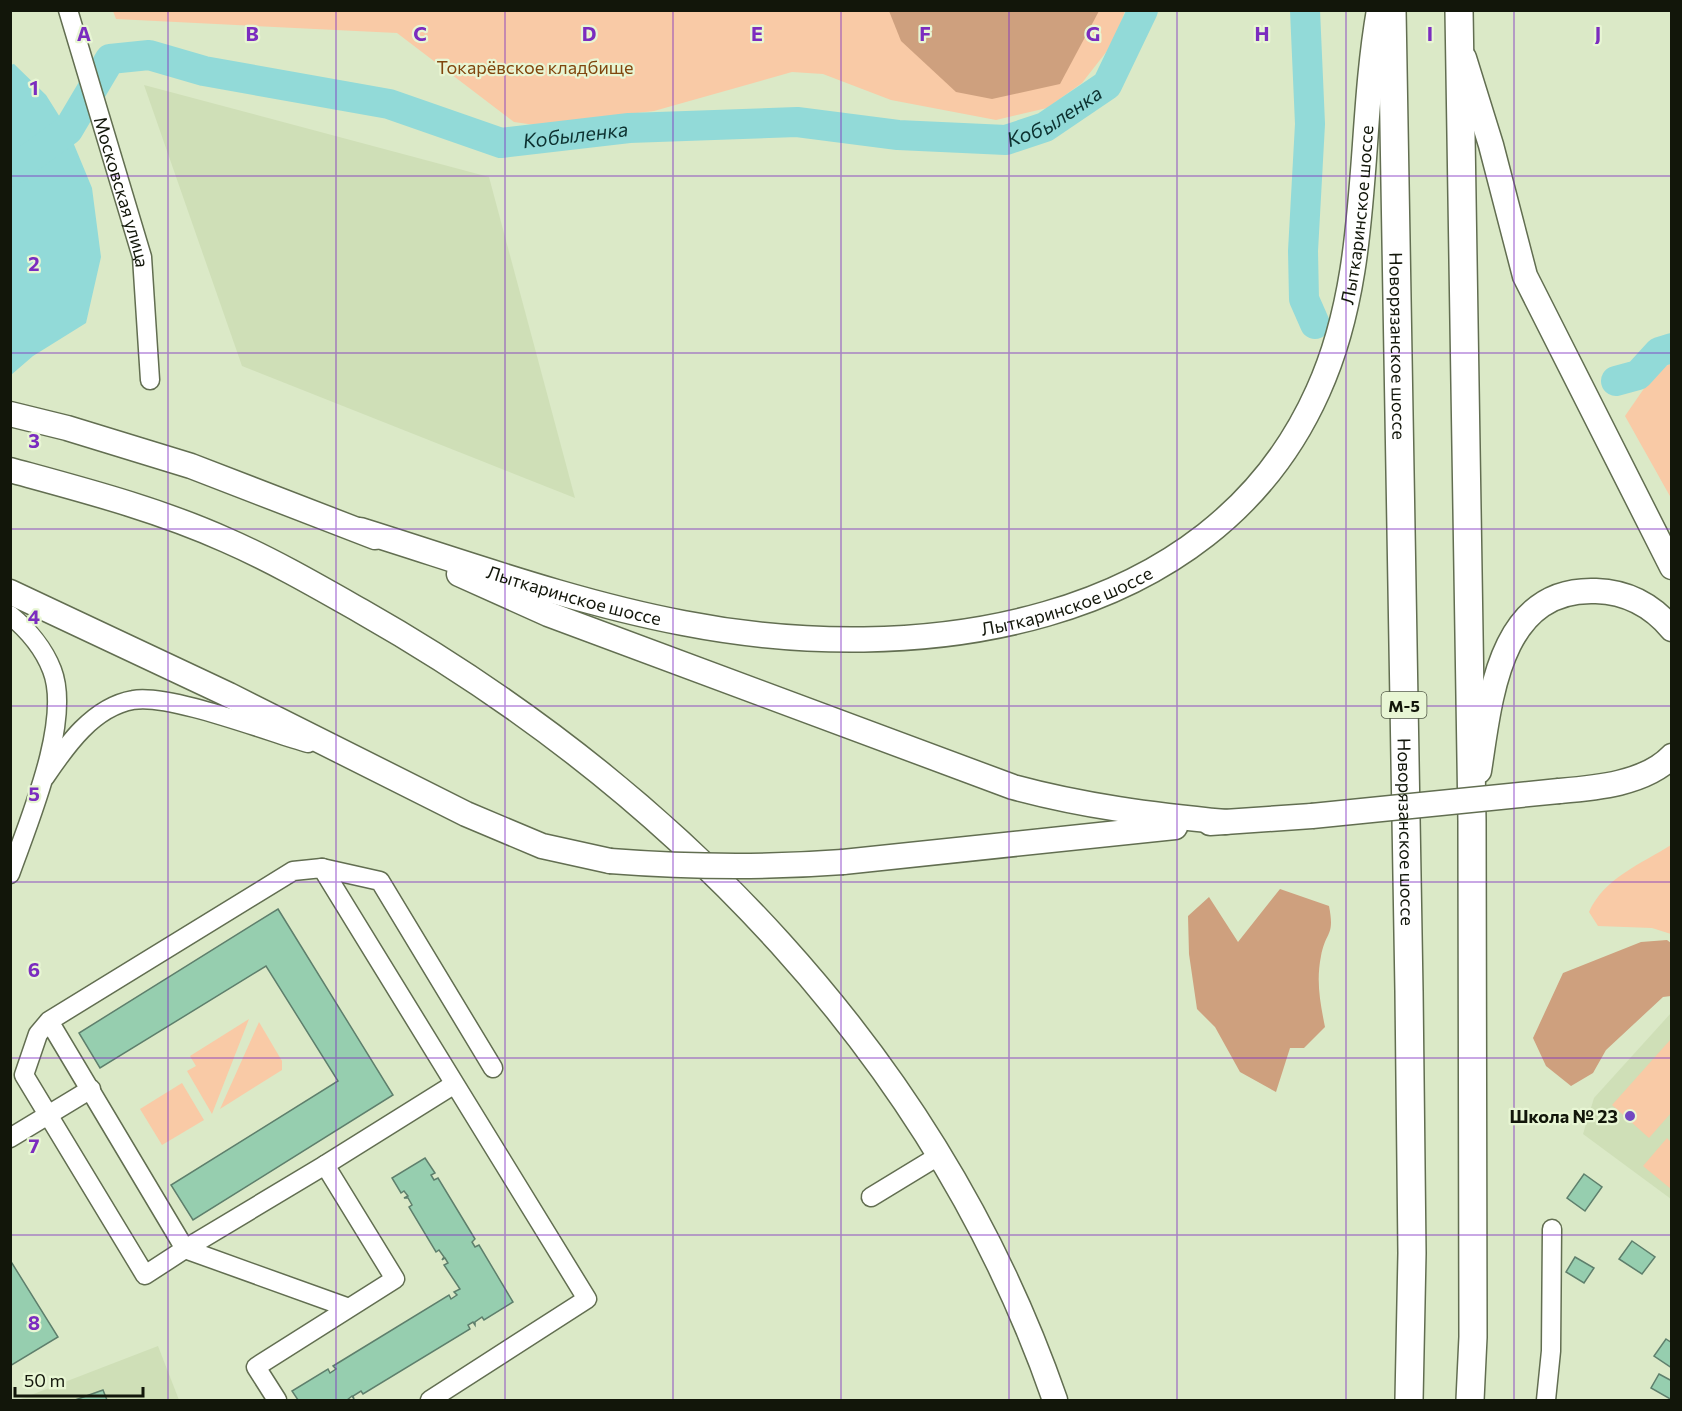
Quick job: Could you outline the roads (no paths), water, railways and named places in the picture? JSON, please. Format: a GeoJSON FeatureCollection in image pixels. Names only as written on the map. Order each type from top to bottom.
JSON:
{"type":"FeatureCollection","features":[{"type":"Feature","properties":{"kind":"highway","name":"Новорязанское шоссе"},"geometry":{"type":"LineString","coordinates":[[1392,10],[1410,1051],[1412,1253],[1408,1401]]}},
{"type":"Feature","properties":{"kind":"highway"},"geometry":{"type":"LineString","coordinates":[[1459,10],[1472,821],[1473,1337],[1470,1401]]}},
{"type":"Feature","properties":{"kind":"main road","name":"Лыткаринское шоссе"},"geometry":{"type":"LineString","coordinates":[[360,530],[621,610],[687,624],[809,640],[904,640],[990,629],[1066,608],[1110,591],[1164,564],[1213,529],[1255,487],[1291,441],[1318,392],[1340,334],[1353,266],[1379,10]]}},
{"type":"Feature","properties":{"kind":"main road"},"geometry":{"type":"LineString","coordinates":[[1460,44],[1491,145],[1525,276],[1671,567]]}},
{"type":"Feature","properties":{"kind":"main road","name":"Лыткаринское шоссе"},"geometry":{"type":"LineString","coordinates":[[10,414],[67,428],[191,466],[360,530],[548,614],[1013,787],[1064,801],[1116,810],[1226,822]]}},
{"type":"Feature","properties":{"kind":"main road"},"geometry":{"type":"LineString","coordinates":[[10,470],[105,496],[225,539],[330,594],[436,654],[533,720],[624,791],[702,861],[788,950],[857,1035],[940,1155],[995,1259],[1055,1401]]}},
{"type":"Feature","properties":{"kind":"main road"},"geometry":{"type":"LineString","coordinates":[[1472,821],[1488,716],[1499,668],[1509,642],[1529,616],[1557,598],[1589,591],[1606,591],[1637,601],[1652,609],[1671,629]]}},
{"type":"Feature","properties":{"kind":"main road","name":"Лыткаринское шоссе"},"geometry":{"type":"LineString","coordinates":[[10,592],[229,695],[465,814],[542,846],[610,861],[687,867],[753,868],[843,862],[1226,822],[1312,816],[1618,783],[1645,773],[1671,756]]}},
{"type":"Feature","properties":{"kind":"main road"},"geometry":{"type":"LineString","coordinates":[[1473,1337],[1477,1401]]}},
{"type":"Feature","properties":{"kind":"street","name":"Московская улица"},"geometry":{"type":"LineString","coordinates":[[68,10],[142,257],[150,380]]}},
{"type":"Feature","properties":{"kind":"street"},"geometry":{"type":"LineString","coordinates":[[10,615],[38,645],[52,670],[58,697],[45,777],[10,874]]}},
{"type":"Feature","properties":{"kind":"street"},"geometry":{"type":"LineString","coordinates":[[45,777],[70,740],[104,711],[134,699],[172,702],[340,752]]}},
{"type":"Feature","properties":{"kind":"street"},"geometry":{"type":"LineString","coordinates":[[322,867],[453,1085],[587,1299],[430,1401]]}},
{"type":"Feature","properties":{"kind":"street"},"geometry":{"type":"LineString","coordinates":[[453,1085],[145,1275],[24,1075],[38,1034],[49,1020],[293,871],[322,867],[380,881],[493,1068]]}},
{"type":"Feature","properties":{"kind":"street"},"geometry":{"type":"LineString","coordinates":[[49,1020],[185,1249],[349,1308]]}},
{"type":"Feature","properties":{"kind":"street"},"geometry":{"type":"LineString","coordinates":[[10,1138],[90,1089]]}},
{"type":"Feature","properties":{"kind":"street"},"geometry":{"type":"LineString","coordinates":[[871,1197],[940,1155]]}},
{"type":"Feature","properties":{"kind":"street"},"geometry":{"type":"LineString","coordinates":[[277,1401],[256,1367],[395,1279],[325,1165]]}},
{"type":"Feature","properties":{"kind":"street"},"geometry":{"type":"LineString","coordinates":[[1546,1401],[1551,1351],[1552,1229]]}},
{"type":"Feature","properties":{"kind":"water"},"geometry":{"type":"Polygon","coordinates":[[[14,64],[46,95],[68,130],[92,188],[101,257],[86,323],[33,356],[11,375],[10,65],[14,64]]]}},
{"type":"Feature","properties":{"kind":"waterway","name":"Кобыленка"},"geometry":{"type":"LineString","coordinates":[[10,172],[68,130],[110,59],[149,55],[204,71],[389,104],[501,143],[629,128],[797,122],[898,135],[1006,140],[1045,127],[1107,85],[1143,10]]}},
{"type":"Feature","properties":{"kind":"waterway","name":"Кобыленка"},"geometry":{"type":"LineString","coordinates":[[1305,10],[1310,124],[1303,251],[1304,299],[1315,324]]}},
{"type":"Feature","properties":{"kind":"waterway","name":"Кобыленка"},"geometry":{"type":"LineString","coordinates":[[1616,381],[1638,375],[1659,352],[1672,348]]}},
{"type":"Feature","properties":{"kind":"place","name":"Школа № 23"},"geometry":{"type":"Point","coordinates":[1630,1116]}},
{"type":"Feature","properties":{"kind":"park label","name":"Токарёвское кладбище"},"geometry":{"type":"Point","coordinates":[535,67]}}]}
